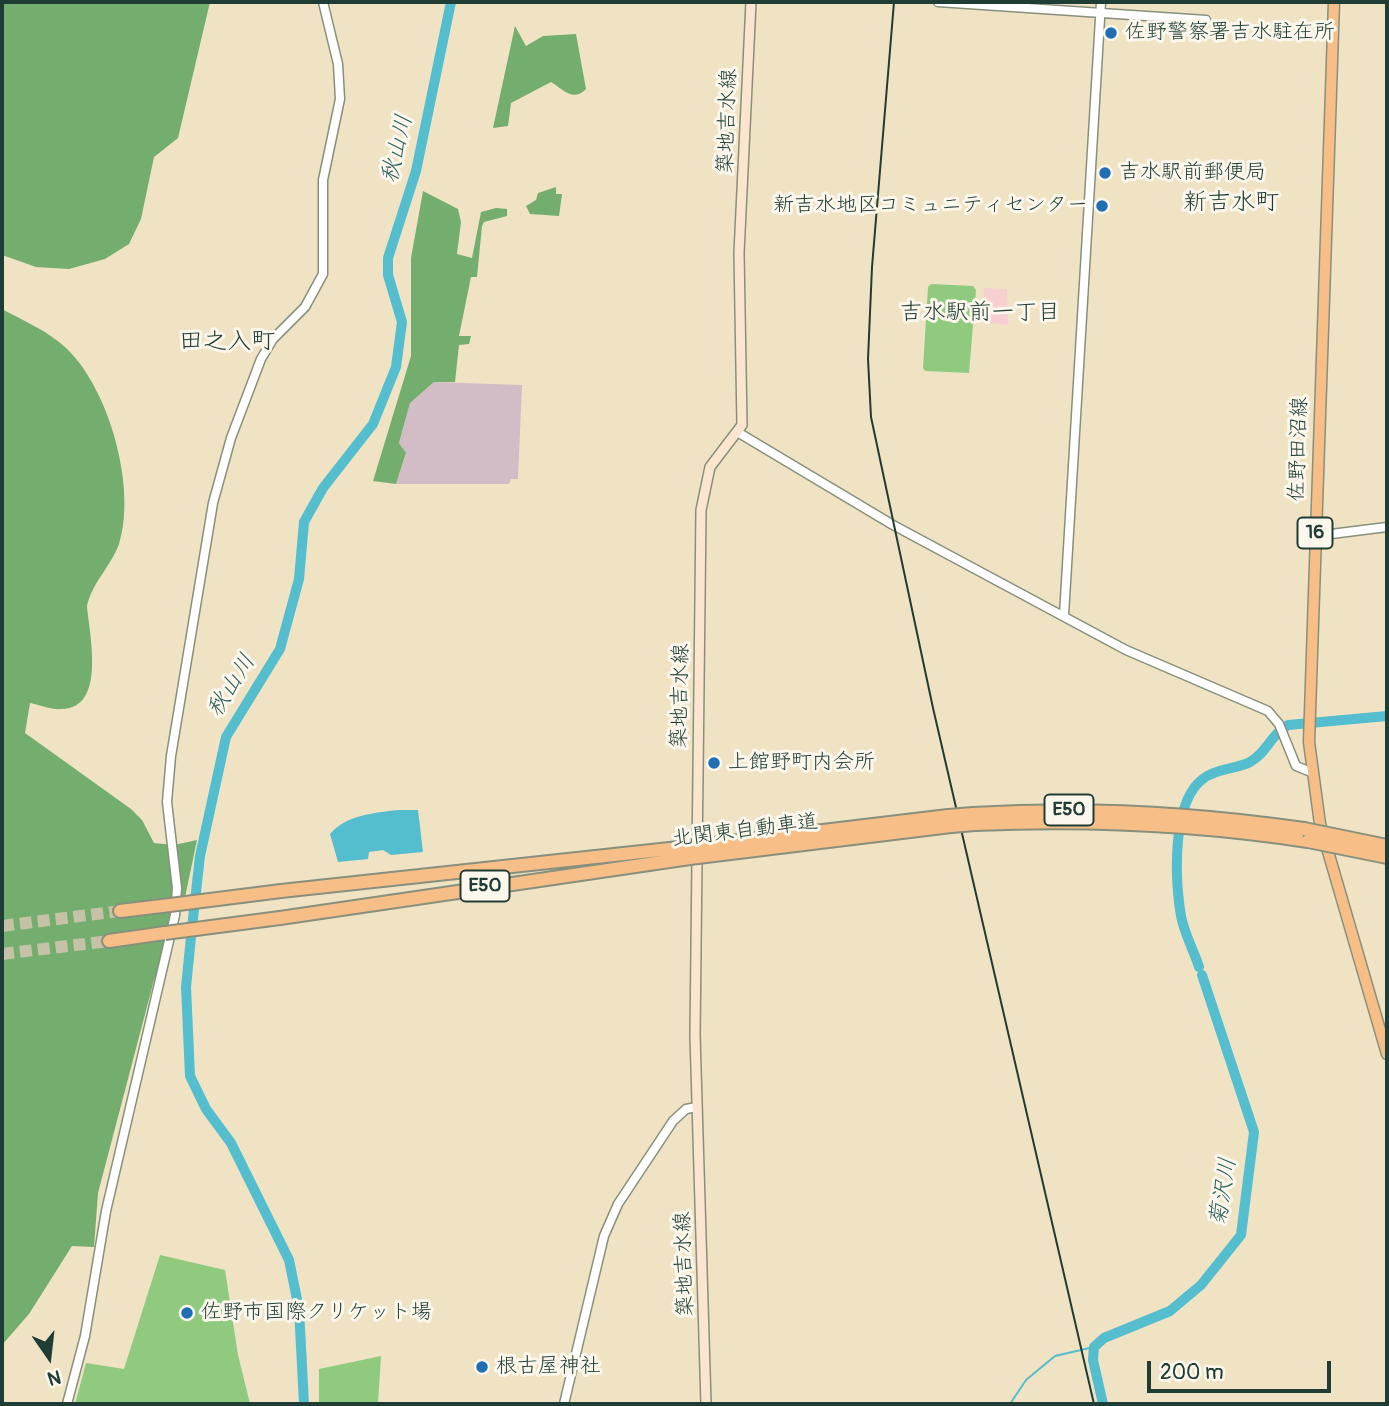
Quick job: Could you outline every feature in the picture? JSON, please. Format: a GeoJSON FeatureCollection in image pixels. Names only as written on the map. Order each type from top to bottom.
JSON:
{"type":"FeatureCollection","features":[{"type":"Feature","properties":{"kind":"highway","name":"北関東自動車道"},"geometry":{"type":"LineString","coordinates":[[120,911],[281,891],[689,852],[974,819],[1196,821],[1387,846]]}},
{"type":"Feature","properties":{"kind":"highway","name":"北関東自動車道"},"geometry":{"type":"LineString","coordinates":[[1306,835],[1387,857]]}},
{"type":"Feature","properties":{"kind":"highway","name":"北関東自動車道"},"geometry":{"type":"LineString","coordinates":[[109,941],[281,918],[689,852]]}},
{"type":"Feature","properties":{"kind":"main road","name":"築地吉水線"},"geometry":{"type":"LineString","coordinates":[[706,1404],[697,1107],[701,500],[710,467],[739,433],[742,421],[740,253],[751,2]]}},
{"type":"Feature","properties":{"kind":"main road","name":"佐野田沼線"},"geometry":{"type":"LineString","coordinates":[[1334,2],[1308,691],[1311,772],[1328,857],[1387,1054]]}},
{"type":"Feature","properties":{"kind":"street"},"geometry":{"type":"LineString","coordinates":[[67,1404],[85,1336],[106,1211],[175,915],[177,888],[167,802],[171,757],[213,503],[231,438],[264,352],[280,331],[305,307],[323,274],[323,180],[340,99],[335,51],[323,2]]}},
{"type":"Feature","properties":{"kind":"street"},"geometry":{"type":"LineString","coordinates":[[938,2],[1206,20]]}},
{"type":"Feature","properties":{"kind":"street"},"geometry":{"type":"LineString","coordinates":[[1064,615],[1101,2]]}},
{"type":"Feature","properties":{"kind":"street"},"geometry":{"type":"LineString","coordinates":[[739,433],[893,525],[1126,650],[1268,711],[1279,724],[1296,766],[1311,772]]}},
{"type":"Feature","properties":{"kind":"street"},"geometry":{"type":"LineString","coordinates":[[1315,536],[1387,527]]}},
{"type":"Feature","properties":{"kind":"street"},"geometry":{"type":"LineString","coordinates":[[564,1404],[604,1236],[613,1213],[673,1121],[685,1109],[697,1107]]}},
{"type":"Feature","properties":{"kind":"shaded area"},"geometry":{"type":"Polygon","coordinates":[[[984,288],[1007,289],[1008,325],[981,322],[984,288]]]}},
{"type":"Feature","properties":{"kind":"shaded area"},"geometry":{"type":"Polygon","coordinates":[[[434,382],[522,385],[518,479],[511,479],[509,484],[396,484],[406,454],[399,443],[410,403],[434,382]]]}},
{"type":"Feature","properties":{"kind":"green space"},"geometry":{"type":"Polygon","coordinates":[[[2,2],[210,2],[178,138],[154,157],[141,219],[129,244],[105,259],[69,269],[36,267],[2,255],[2,2]]]}},
{"type":"Feature","properties":{"kind":"green space"},"geometry":{"type":"Polygon","coordinates":[[[515,26],[526,46],[543,36],[576,34],[586,89],[573,95],[551,82],[511,103],[508,126],[493,128],[515,26]]]}},
{"type":"Feature","properties":{"kind":"green space"},"geometry":{"type":"Polygon","coordinates":[[[556,187],[556,194],[562,194],[559,216],[530,214],[526,206],[536,200],[538,193],[556,187]]]}},
{"type":"Feature","properties":{"kind":"green space"},"geometry":{"type":"Polygon","coordinates":[[[423,191],[458,209],[461,222],[457,254],[472,258],[481,212],[496,208],[507,209],[507,216],[484,222],[482,226],[477,277],[471,277],[459,336],[471,336],[469,344],[459,345],[455,382],[434,382],[410,403],[399,443],[406,453],[396,484],[373,481],[411,356],[411,258],[423,191]]]}},
{"type":"Feature","properties":{"kind":"green space"},"geometry":{"type":"Polygon","coordinates":[[[931,284],[973,286],[976,290],[969,373],[925,371],[923,368],[928,287],[931,284]]]}},
{"type":"Feature","properties":{"kind":"green space"},"geometry":{"type":"Polygon","coordinates":[[[2,309],[52,336],[81,366],[95,388],[115,440],[124,495],[124,521],[119,544],[87,606],[92,667],[85,696],[76,705],[62,709],[30,703],[25,733],[131,809],[142,820],[154,843],[174,845],[197,840],[184,902],[154,980],[98,1193],[94,1247],[72,1246],[29,1314],[2,1345],[2,309]]]}},
{"type":"Feature","properties":{"kind":"green space","name":"佐野市国際クリケット場"},"geometry":{"type":"Polygon","coordinates":[[[160,1255],[225,1270],[238,1355],[250,1404],[75,1404],[86,1363],[124,1369],[160,1255]]]}},
{"type":"Feature","properties":{"kind":"green space"},"geometry":{"type":"Polygon","coordinates":[[[381,1356],[378,1404],[319,1404],[319,1369],[381,1356]]]}},
{"type":"Feature","properties":{"kind":"water"},"geometry":{"type":"Polygon","coordinates":[[[398,810],[418,810],[423,852],[391,855],[383,850],[369,852],[368,859],[338,862],[330,834],[352,819],[398,810]]]}},
{"type":"Feature","properties":{"kind":"waterway","name":"秋山川"},"geometry":{"type":"LineString","coordinates":[[304,1404],[299,1309],[289,1260],[231,1143],[206,1109],[190,1076],[186,987],[191,937],[200,856],[226,737],[280,649],[299,579],[304,522],[323,488],[373,424],[396,367],[402,322],[388,275],[388,258],[416,171],[451,2]]}},
{"type":"Feature","properties":{"kind":"waterway","name":"菊沢川"},"geometry":{"type":"LineString","coordinates":[[1199,967],[1182,922],[1177,882],[1181,822],[1193,789],[1209,775],[1256,758],[1288,725],[1387,716]]}},
{"type":"Feature","properties":{"kind":"waterway","name":"菊沢川"},"geometry":{"type":"LineString","coordinates":[[1103,1404],[1093,1360],[1094,1347],[1104,1338],[1170,1311],[1201,1285],[1241,1235],[1254,1132],[1202,975]]}},
{"type":"Feature","properties":{"kind":"waterway","name":"菊沢川"},"geometry":{"type":"LineString","coordinates":[[1010,1404],[1026,1380],[1055,1356],[1094,1347]]}},
{"type":"Feature","properties":{"kind":"tunnel"},"geometry":{"type":"LineString","coordinates":[[2,926],[120,911]]}},
{"type":"Feature","properties":{"kind":"tunnel"},"geometry":{"type":"LineString","coordinates":[[2,954],[109,941]]}},
{"type":"Feature","properties":{"kind":"railway"},"geometry":{"type":"LineString","coordinates":[[894,2],[872,267],[868,359],[871,417],[933,708],[1094,1404]]}},
{"type":"Feature","properties":{"kind":"place","name":"佐野警察署吉水駐在所"},"geometry":{"type":"Point","coordinates":[1111,33]}},
{"type":"Feature","properties":{"kind":"place","name":"吉水駅前郵便局"},"geometry":{"type":"Point","coordinates":[1105,173]}},
{"type":"Feature","properties":{"kind":"place","name":"新吉水地区コミュニティセンター"},"geometry":{"type":"Point","coordinates":[1102,206]}},
{"type":"Feature","properties":{"kind":"place","name":"上館野町内会所"},"geometry":{"type":"Point","coordinates":[714,763]}},
{"type":"Feature","properties":{"kind":"place","name":"佐野市国際クリケット場"},"geometry":{"type":"Point","coordinates":[187,1313]}},
{"type":"Feature","properties":{"kind":"place","name":"根古屋神社"},"geometry":{"type":"Point","coordinates":[482,1367]}},
{"type":"Feature","properties":{"kind":"district","name":"新吉水町"},"geometry":{"type":"Point","coordinates":[1231,203]}},
{"type":"Feature","properties":{"kind":"district","name":"吉水駅前一丁目"},"geometry":{"type":"Point","coordinates":[980,313]}},
{"type":"Feature","properties":{"kind":"district","name":"田之入町"},"geometry":{"type":"Point","coordinates":[227,342]}}]}
